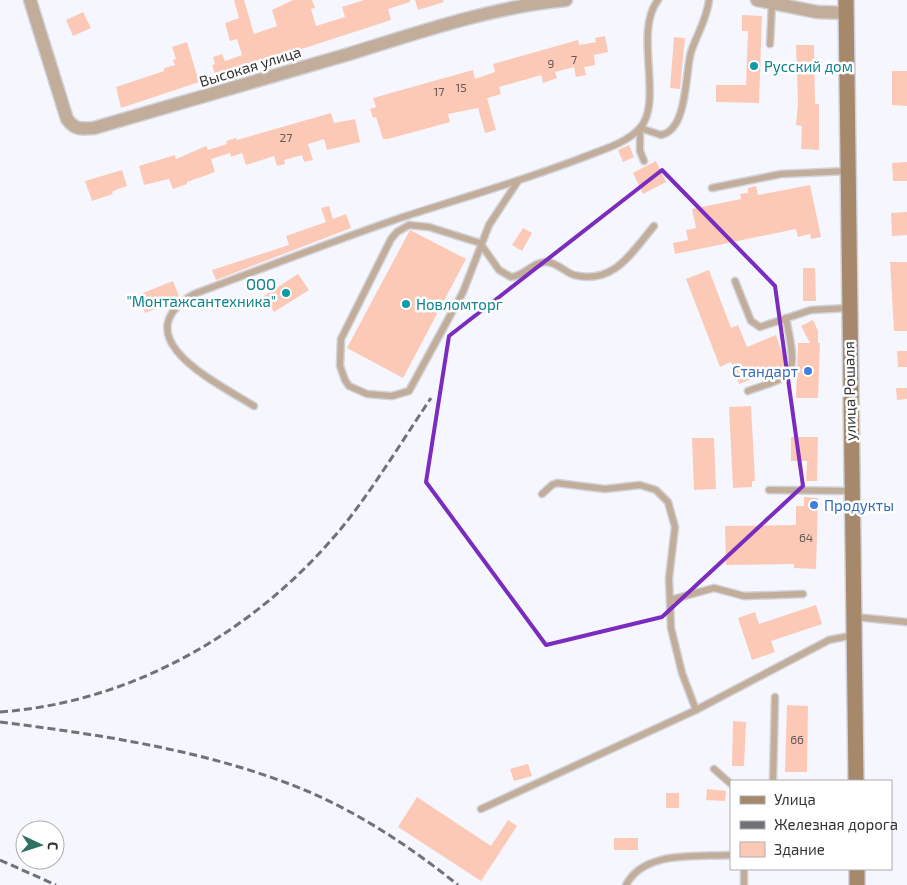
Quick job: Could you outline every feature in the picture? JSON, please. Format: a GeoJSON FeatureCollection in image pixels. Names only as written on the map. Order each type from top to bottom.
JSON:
{"type":"FeatureCollection","features":[{"type":"Feature","properties":{"kind":"main road","name":"улица Рошаля"},"geometry":{"type":"LineString","coordinates":[[846,6],[848,308],[856,780]]}},
{"type":"Feature","properties":{"kind":"main road"},"geometry":{"type":"LineString","coordinates":[[857,870],[857,885]]}},
{"type":"Feature","properties":{"kind":"street","name":"Высокая улица"},"geometry":{"type":"LineString","coordinates":[[30,0],[67,119],[72,126],[80,130],[94,128],[186,102],[440,26],[519,7],[566,0]]}},
{"type":"Feature","properties":{"kind":"street"},"geometry":{"type":"LineString","coordinates":[[757,0],[817,12],[846,6]]}},
{"type":"Feature","properties":{"kind":"lane"},"geometry":{"type":"LineString","coordinates":[[644,161],[640,150],[640,128],[648,106],[649,21],[658,0]]}},
{"type":"Feature","properties":{"kind":"lane"},"geometry":{"type":"LineString","coordinates":[[254,406],[182,358],[170,340],[167,321],[175,307],[194,294],[358,233],[518,181],[599,151],[640,128],[661,135],[672,131],[676,126],[686,90],[692,50],[704,22],[709,0]]}},
{"type":"Feature","properties":{"kind":"lane"},"geometry":{"type":"LineString","coordinates":[[770,44],[772,3]]}},
{"type":"Feature","properties":{"kind":"lane"},"geometry":{"type":"LineString","coordinates":[[712,188],[781,174],[848,171]]}},
{"type":"Feature","properties":{"kind":"lane"},"geometry":{"type":"LineString","coordinates":[[518,181],[496,212],[480,243],[463,292],[409,391],[383,397],[367,394],[350,386],[345,380],[340,366],[341,338],[391,238],[396,232],[409,225],[420,225],[480,243],[499,270],[507,276],[520,275],[543,262],[555,264],[573,274],[592,276],[616,270],[654,226]]}},
{"type":"Feature","properties":{"kind":"lane"},"geometry":{"type":"LineString","coordinates":[[735,281],[754,325],[765,326],[811,310],[848,308]]}},
{"type":"Feature","properties":{"kind":"lane"},"geometry":{"type":"LineString","coordinates":[[748,391],[783,377],[790,372],[792,362],[786,318]]}},
{"type":"Feature","properties":{"kind":"lane"},"geometry":{"type":"LineString","coordinates":[[542,494],[552,484],[562,483],[605,488],[640,485],[649,487],[662,495],[672,511],[675,526],[669,578],[675,648],[696,710]]}},
{"type":"Feature","properties":{"kind":"lane"},"geometry":{"type":"LineString","coordinates":[[769,490],[851,491]]}},
{"type":"Feature","properties":{"kind":"lane"},"geometry":{"type":"LineString","coordinates":[[670,600],[714,588],[754,596],[803,594]]}},
{"type":"Feature","properties":{"kind":"lane"},"geometry":{"type":"LineString","coordinates":[[854,617],[907,622]]}},
{"type":"Feature","properties":{"kind":"lane"},"geometry":{"type":"LineString","coordinates":[[481,809],[696,710],[830,640],[854,635]]}},
{"type":"Feature","properties":{"kind":"lane"},"geometry":{"type":"LineString","coordinates":[[773,780],[775,697]]}},
{"type":"Feature","properties":{"kind":"lane"},"geometry":{"type":"LineString","coordinates":[[714,769],[730,783]]}},
{"type":"Feature","properties":{"kind":"lane"},"geometry":{"type":"LineString","coordinates":[[626,885],[637,871],[654,862],[678,858],[730,855]]}},
{"type":"Feature","properties":{"kind":"lane"},"geometry":{"type":"LineString","coordinates":[[744,870],[744,885]]}},
{"type":"Feature","properties":{"kind":"highlighted area"},"geometry":{"type":"Polygon","coordinates":[[[662,170],[775,286],[803,486],[662,617],[546,645],[426,482],[449,336],[662,170]]]}},
{"type":"Feature","properties":{"kind":"building"},"geometry":{"type":"Polygon","coordinates":[[[234,0],[244,0],[254,34],[277,26],[272,10],[293,0],[312,0],[315,8],[311,9],[316,26],[345,17],[342,7],[364,0],[410,0],[410,2],[388,9],[391,20],[216,77],[212,65],[215,64],[213,57],[222,54],[225,61],[242,55],[237,39],[230,41],[225,23],[239,18],[234,0]]]}},
{"type":"Feature","properties":{"kind":"building"},"geometry":{"type":"Polygon","coordinates":[[[415,0],[443,0],[444,2],[418,10],[415,0]]]}},
{"type":"Feature","properties":{"kind":"building"},"geometry":{"type":"Polygon","coordinates":[[[83,12],[91,28],[73,36],[66,20],[83,12]]]}},
{"type":"Feature","properties":{"kind":"building"},"geometry":{"type":"Polygon","coordinates":[[[742,15],[762,16],[759,103],[716,102],[716,85],[746,85],[748,31],[742,31],[742,15]]]}},
{"type":"Feature","properties":{"kind":"building"},"geometry":{"type":"Polygon","coordinates":[[[605,36],[608,52],[594,55],[595,65],[584,67],[586,75],[576,77],[574,67],[555,72],[557,78],[543,83],[541,75],[499,87],[501,94],[487,98],[496,130],[485,133],[478,108],[448,114],[450,122],[383,139],[376,117],[373,118],[370,109],[376,107],[373,98],[473,70],[475,79],[495,72],[493,64],[578,40],[579,45],[596,42],[595,38],[605,36]]]}},
{"type":"Feature","properties":{"kind":"building"},"geometry":{"type":"Polygon","coordinates":[[[674,37],[685,38],[680,89],[670,88],[674,37]]]}},
{"type":"Feature","properties":{"kind":"building"},"geometry":{"type":"Polygon","coordinates":[[[187,42],[199,82],[121,108],[116,87],[164,71],[164,68],[175,65],[173,60],[176,59],[172,47],[187,42]]]}},
{"type":"Feature","properties":{"kind":"building"},"geometry":{"type":"Polygon","coordinates":[[[796,45],[814,45],[815,104],[819,104],[819,150],[801,149],[802,126],[796,125],[798,103],[796,45]]]}},
{"type":"Feature","properties":{"kind":"building"},"geometry":{"type":"Polygon","coordinates":[[[892,71],[907,71],[907,106],[892,105],[892,71]]]}},
{"type":"Feature","properties":{"kind":"building"},"geometry":{"type":"Polygon","coordinates":[[[331,113],[334,123],[355,119],[360,142],[327,150],[324,139],[308,144],[313,160],[304,162],[302,155],[284,160],[285,164],[277,166],[274,156],[246,165],[242,153],[231,157],[230,153],[211,159],[215,172],[187,182],[187,184],[173,189],[169,179],[144,185],[139,166],[175,155],[176,159],[206,146],[208,150],[227,144],[226,141],[236,138],[237,140],[331,113]]]}},
{"type":"Feature","properties":{"kind":"building"},"geometry":{"type":"Polygon","coordinates":[[[629,145],[634,157],[623,162],[618,150],[629,145]]]}},
{"type":"Feature","properties":{"kind":"building"},"geometry":{"type":"Polygon","coordinates":[[[656,161],[666,182],[643,194],[633,173],[656,161]]]}},
{"type":"Feature","properties":{"kind":"building"},"geometry":{"type":"Polygon","coordinates":[[[907,162],[907,181],[893,181],[892,163],[907,162]]]}},
{"type":"Feature","properties":{"kind":"building"},"geometry":{"type":"Polygon","coordinates":[[[122,170],[127,186],[112,192],[113,194],[92,201],[85,181],[122,170]]]}},
{"type":"Feature","properties":{"kind":"building"},"geometry":{"type":"Polygon","coordinates":[[[810,185],[821,237],[811,239],[810,234],[798,237],[796,229],[675,254],[673,243],[688,240],[686,230],[696,228],[692,209],[741,199],[740,194],[748,193],[748,188],[756,186],[758,195],[810,185]]]}},
{"type":"Feature","properties":{"kind":"building"},"geometry":{"type":"Polygon","coordinates":[[[329,206],[333,219],[346,214],[351,228],[216,280],[212,270],[289,245],[286,236],[326,222],[321,208],[329,206]]]}},
{"type":"Feature","properties":{"kind":"building"},"geometry":{"type":"Polygon","coordinates":[[[907,212],[907,235],[892,236],[891,213],[907,212]]]}},
{"type":"Feature","properties":{"kind":"building"},"geometry":{"type":"Polygon","coordinates":[[[523,228],[532,233],[522,251],[512,245],[523,228]]]}},
{"type":"Feature","properties":{"kind":"building","name":"Новломторг"},"geometry":{"type":"Polygon","coordinates":[[[410,230],[466,259],[403,378],[347,348],[410,230]]]}},
{"type":"Feature","properties":{"kind":"building"},"geometry":{"type":"Polygon","coordinates":[[[890,262],[907,262],[907,331],[894,331],[890,262]]]}},
{"type":"Feature","properties":{"kind":"building"},"geometry":{"type":"Polygon","coordinates":[[[803,268],[815,268],[816,301],[803,301],[803,268]]]}},
{"type":"Feature","properties":{"kind":"building"},"geometry":{"type":"Polygon","coordinates":[[[709,270],[731,328],[738,325],[747,347],[776,335],[786,365],[739,384],[731,362],[720,367],[686,279],[709,270]]]}},
{"type":"Feature","properties":{"kind":"building","name":"ООО \"Монтажсантехника\""},"geometry":{"type":"Polygon","coordinates":[[[298,274],[309,290],[274,312],[264,296],[298,274]]]}},
{"type":"Feature","properties":{"kind":"building"},"geometry":{"type":"Polygon","coordinates":[[[173,281],[180,299],[145,313],[138,295],[173,281]]]}},
{"type":"Feature","properties":{"kind":"building","name":"Стандарт"},"geometry":{"type":"Polygon","coordinates":[[[813,320],[818,331],[818,343],[820,343],[818,398],[796,398],[798,343],[810,343],[801,326],[813,320]]]}},
{"type":"Feature","properties":{"kind":"building"},"geometry":{"type":"Polygon","coordinates":[[[897,351],[907,351],[907,367],[898,367],[897,351]]]}},
{"type":"Feature","properties":{"kind":"building"},"geometry":{"type":"Polygon","coordinates":[[[896,388],[907,388],[907,399],[897,400],[896,388]]]}},
{"type":"Feature","properties":{"kind":"building"},"geometry":{"type":"Polygon","coordinates":[[[751,406],[755,481],[752,481],[752,487],[733,488],[729,407],[751,406]]]}},
{"type":"Feature","properties":{"kind":"building"},"geometry":{"type":"Polygon","coordinates":[[[791,437],[818,437],[817,481],[806,481],[807,461],[791,461],[791,437]]]}},
{"type":"Feature","properties":{"kind":"building"},"geometry":{"type":"Polygon","coordinates":[[[692,438],[714,438],[716,489],[694,490],[692,438]]]}},
{"type":"Feature","properties":{"kind":"building"},"geometry":{"type":"Polygon","coordinates":[[[804,497],[818,498],[816,569],[794,568],[794,564],[726,565],[725,526],[796,525],[796,506],[804,506],[804,497]]]}},
{"type":"Feature","properties":{"kind":"building"},"geometry":{"type":"Polygon","coordinates":[[[816,605],[822,624],[771,641],[775,652],[752,660],[738,618],[755,612],[759,624],[816,605]]]}},
{"type":"Feature","properties":{"kind":"building"},"geometry":{"type":"Polygon","coordinates":[[[787,705],[808,706],[807,772],[785,772],[787,705]]]}},
{"type":"Feature","properties":{"kind":"building"},"geometry":{"type":"Polygon","coordinates":[[[733,721],[746,722],[744,766],[732,766],[733,721]]]}},
{"type":"Feature","properties":{"kind":"building"},"geometry":{"type":"Polygon","coordinates":[[[528,764],[532,776],[514,781],[510,769],[528,764]]]}},
{"type":"Feature","properties":{"kind":"building"},"geometry":{"type":"Polygon","coordinates":[[[707,789],[726,791],[725,801],[706,800],[707,789]]]}},
{"type":"Feature","properties":{"kind":"building"},"geometry":{"type":"Polygon","coordinates":[[[666,793],[679,793],[679,808],[666,808],[666,793]]]}},
{"type":"Feature","properties":{"kind":"building"},"geometry":{"type":"Polygon","coordinates":[[[417,797],[491,846],[508,820],[517,826],[481,881],[398,827],[417,797]]]}},
{"type":"Feature","properties":{"kind":"building"},"geometry":{"type":"Polygon","coordinates":[[[614,838],[638,838],[638,850],[614,850],[614,838]]]}},
{"type":"Feature","properties":{"kind":"railway"},"geometry":{"type":"LineString","coordinates":[[0,712],[51,705],[100,693],[148,675],[194,652],[237,625],[277,594],[314,559],[348,520],[431,398]]}},
{"type":"Feature","properties":{"kind":"railway"},"geometry":{"type":"LineString","coordinates":[[0,722],[156,746],[233,765],[270,777],[307,791],[347,810],[404,845],[458,885]]}},
{"type":"Feature","properties":{"kind":"railway"},"geometry":{"type":"LineString","coordinates":[[0,860],[56,885]]}},
{"type":"Feature","properties":{"kind":"place","name":"Русский дом"},"geometry":{"type":"Point","coordinates":[754,66]}},
{"type":"Feature","properties":{"kind":"place","name":"ООО \"Монтажсантехника\""},"geometry":{"type":"Point","coordinates":[286,293]}},
{"type":"Feature","properties":{"kind":"place","name":"Новломторг"},"geometry":{"type":"Point","coordinates":[406,304]}},
{"type":"Feature","properties":{"kind":"place","name":"Стандарт"},"geometry":{"type":"Point","coordinates":[808,371]}},
{"type":"Feature","properties":{"kind":"place","name":"Продукты"},"geometry":{"type":"Point","coordinates":[814,505]}}]}
